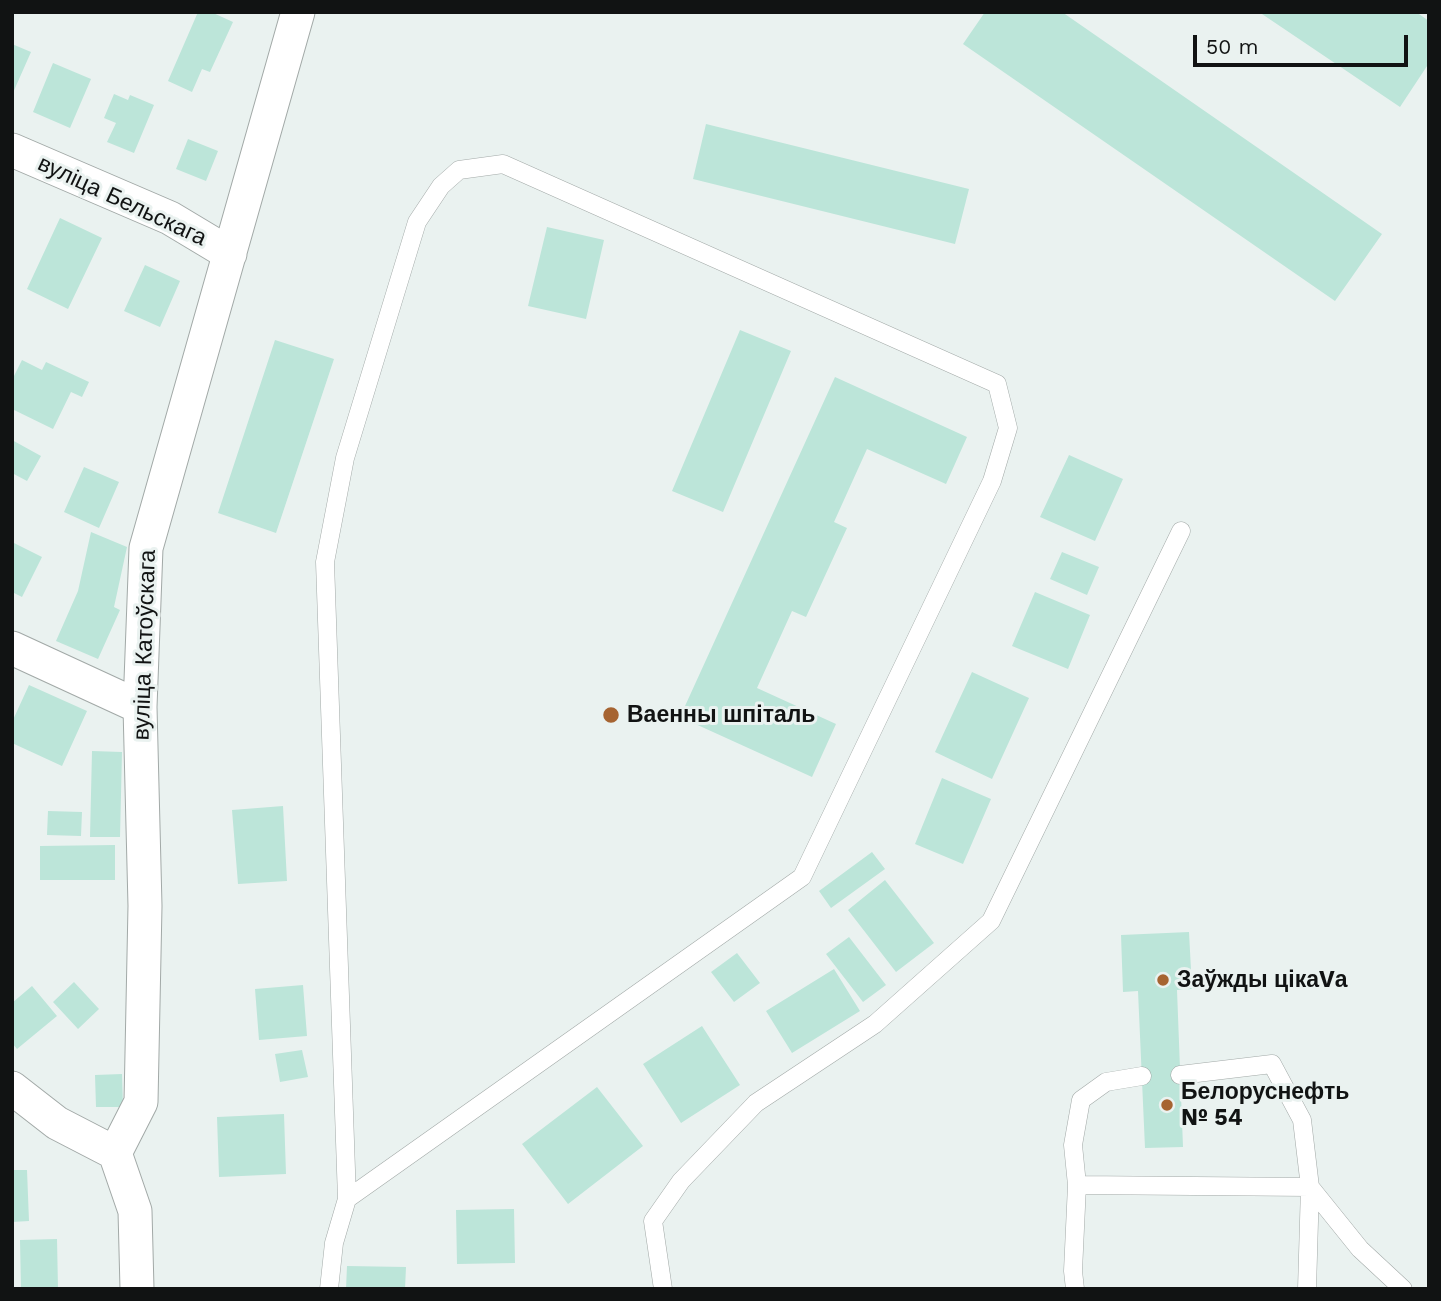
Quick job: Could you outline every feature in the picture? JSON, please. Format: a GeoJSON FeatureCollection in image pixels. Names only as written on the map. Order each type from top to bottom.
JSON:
{"type":"FeatureCollection","features":[{"type":"Feature","properties":{"kind":"street","name":"вуліца Катоўскага"},"geometry":{"type":"LineString","coordinates":[[115,1153],[141,1102],[145,906],[140,707],[146,548],[298,12]]}},
{"type":"Feature","properties":{"kind":"street","name":"вуліца Бельскага"},"geometry":{"type":"LineString","coordinates":[[12,150],[170,218],[230,254]]}},
{"type":"Feature","properties":{"kind":"street"},"geometry":{"type":"LineString","coordinates":[[12,648],[140,707]]}},
{"type":"Feature","properties":{"kind":"street"},"geometry":{"type":"LineString","coordinates":[[12,1088],[57,1123],[115,1153],[135,1211],[137,1289]]}},
{"type":"Feature","properties":{"kind":"lane"},"geometry":{"type":"LineString","coordinates":[[329,1289],[334,1243],[347,1199],[325,562],[345,458],[416,222],[441,186],[459,170],[503,164],[997,384],[1008,428],[992,481],[802,877],[347,1199]]}},
{"type":"Feature","properties":{"kind":"lane"},"geometry":{"type":"LineString","coordinates":[[663,1289],[653,1221],[681,1181],[756,1103],[875,1024],[991,921],[1181,531]]}},
{"type":"Feature","properties":{"kind":"lane"},"geometry":{"type":"LineString","coordinates":[[1180,1075],[1272,1064],[1302,1120],[1310,1187],[1307,1289]]}},
{"type":"Feature","properties":{"kind":"lane"},"geometry":{"type":"LineString","coordinates":[[1075,1289],[1073,1271],[1077,1185],[1073,1145],[1082,1100],[1106,1082],[1142,1076]]}},
{"type":"Feature","properties":{"kind":"lane"},"geometry":{"type":"LineString","coordinates":[[1077,1185],[1310,1187]]}},
{"type":"Feature","properties":{"kind":"lane"},"geometry":{"type":"LineString","coordinates":[[1310,1187],[1360,1249],[1403,1289]]}},
{"type":"Feature","properties":{"kind":"building"},"geometry":{"type":"Polygon","coordinates":[[[198,12],[211,12],[233,22],[210,72],[202,69],[192,92],[168,81],[198,12]]]}},
{"type":"Feature","properties":{"kind":"building"},"geometry":{"type":"Polygon","coordinates":[[[985,12],[1062,12],[1382,234],[1335,301],[963,44],[985,12]]]}},
{"type":"Feature","properties":{"kind":"building"},"geometry":{"type":"Polygon","coordinates":[[[1259,12],[1416,12],[1429,21],[1429,63],[1400,107],[1259,12]]]}},
{"type":"Feature","properties":{"kind":"building"},"geometry":{"type":"Polygon","coordinates":[[[12,44],[31,52],[12,95],[12,44]]]}},
{"type":"Feature","properties":{"kind":"building"},"geometry":{"type":"Polygon","coordinates":[[[53,63],[91,79],[70,128],[33,112],[53,63]]]}},
{"type":"Feature","properties":{"kind":"building"},"geometry":{"type":"Polygon","coordinates":[[[114,94],[128,100],[130,95],[154,105],[134,153],[107,142],[116,123],[104,118],[114,94]]]}},
{"type":"Feature","properties":{"kind":"building"},"geometry":{"type":"Polygon","coordinates":[[[706,124],[969,189],[955,244],[693,179],[706,124]]]}},
{"type":"Feature","properties":{"kind":"building"},"geometry":{"type":"Polygon","coordinates":[[[188,139],[218,151],[206,181],[176,169],[188,139]]]}},
{"type":"Feature","properties":{"kind":"building"},"geometry":{"type":"Polygon","coordinates":[[[60,218],[102,238],[68,309],[27,289],[60,218]]]}},
{"type":"Feature","properties":{"kind":"building"},"geometry":{"type":"Polygon","coordinates":[[[547,227],[604,240],[586,319],[528,306],[547,227]]]}},
{"type":"Feature","properties":{"kind":"building"},"geometry":{"type":"Polygon","coordinates":[[[145,265],[180,281],[160,327],[124,311],[145,265]]]}},
{"type":"Feature","properties":{"kind":"building"},"geometry":{"type":"Polygon","coordinates":[[[740,330],[791,351],[723,512],[672,491],[740,330]]]}},
{"type":"Feature","properties":{"kind":"building"},"geometry":{"type":"Polygon","coordinates":[[[275,340],[334,359],[276,533],[218,513],[275,340]]]}},
{"type":"Feature","properties":{"kind":"building"},"geometry":{"type":"Polygon","coordinates":[[[22,360],[42,370],[46,362],[89,382],[82,397],[71,392],[53,429],[12,409],[12,380],[22,360]]]}},
{"type":"Feature","properties":{"kind":"building"},"geometry":{"type":"Polygon","coordinates":[[[835,377],[967,437],[946,484],[867,449],[834,522],[847,528],[806,617],[792,611],[757,688],[836,724],[812,777],[680,717],[835,377]]]}},
{"type":"Feature","properties":{"kind":"building"},"geometry":{"type":"Polygon","coordinates":[[[12,440],[41,456],[27,481],[12,473],[12,440]]]}},
{"type":"Feature","properties":{"kind":"building"},"geometry":{"type":"Polygon","coordinates":[[[1069,455],[1123,479],[1095,541],[1040,517],[1069,455]]]}},
{"type":"Feature","properties":{"kind":"building"},"geometry":{"type":"Polygon","coordinates":[[[84,467],[119,482],[99,528],[64,512],[84,467]]]}},
{"type":"Feature","properties":{"kind":"building"},"geometry":{"type":"Polygon","coordinates":[[[91,532],[127,547],[114,607],[120,610],[98,659],[56,641],[78,591],[91,532]]]}},
{"type":"Feature","properties":{"kind":"building"},"geometry":{"type":"Polygon","coordinates":[[[14,543],[42,557],[22,597],[12,592],[14,543]]]}},
{"type":"Feature","properties":{"kind":"building"},"geometry":{"type":"Polygon","coordinates":[[[1062,552],[1099,567],[1087,595],[1050,579],[1062,552]]]}},
{"type":"Feature","properties":{"kind":"building"},"geometry":{"type":"Polygon","coordinates":[[[1035,592],[1090,615],[1068,669],[1012,646],[1035,592]]]}},
{"type":"Feature","properties":{"kind":"building"},"geometry":{"type":"Polygon","coordinates":[[[972,672],[1029,698],[992,779],[935,752],[972,672]]]}},
{"type":"Feature","properties":{"kind":"building"},"geometry":{"type":"Polygon","coordinates":[[[29,685],[87,711],[62,766],[12,743],[12,722],[29,685]]]}},
{"type":"Feature","properties":{"kind":"building"},"geometry":{"type":"Polygon","coordinates":[[[92,751],[122,752],[120,837],[90,837],[92,751]]]}},
{"type":"Feature","properties":{"kind":"building"},"geometry":{"type":"Polygon","coordinates":[[[942,778],[991,799],[963,864],[915,844],[942,778]]]}},
{"type":"Feature","properties":{"kind":"building"},"geometry":{"type":"Polygon","coordinates":[[[283,806],[287,881],[238,884],[232,810],[283,806]]]}},
{"type":"Feature","properties":{"kind":"building"},"geometry":{"type":"Polygon","coordinates":[[[48,811],[82,812],[81,836],[47,835],[48,811]]]}},
{"type":"Feature","properties":{"kind":"building"},"geometry":{"type":"Polygon","coordinates":[[[115,845],[115,880],[40,880],[40,846],[115,845]]]}},
{"type":"Feature","properties":{"kind":"building"},"geometry":{"type":"Polygon","coordinates":[[[872,852],[885,869],[831,908],[819,891],[872,852]]]}},
{"type":"Feature","properties":{"kind":"building"},"geometry":{"type":"Polygon","coordinates":[[[885,880],[934,943],[896,972],[848,910],[885,880]]]}},
{"type":"Feature","properties":{"kind":"building"},"geometry":{"type":"Polygon","coordinates":[[[1189,932],[1192,989],[1177,990],[1183,1147],[1145,1148],[1138,991],[1123,992],[1121,935],[1189,932]]]}},
{"type":"Feature","properties":{"kind":"building"},"geometry":{"type":"Polygon","coordinates":[[[849,937],[886,985],[863,1002],[826,954],[849,937]]]}},
{"type":"Feature","properties":{"kind":"building"},"geometry":{"type":"Polygon","coordinates":[[[737,953],[760,983],[734,1002],[711,972],[737,953]]]}},
{"type":"Feature","properties":{"kind":"building"},"geometry":{"type":"Polygon","coordinates":[[[834,969],[860,1011],[792,1053],[766,1011],[834,969]]]}},
{"type":"Feature","properties":{"kind":"building"},"geometry":{"type":"Polygon","coordinates":[[[74,982],[99,1009],[78,1029],[53,1002],[74,982]]]}},
{"type":"Feature","properties":{"kind":"building"},"geometry":{"type":"Polygon","coordinates":[[[303,985],[307,1036],[259,1040],[255,989],[303,985]]]}},
{"type":"Feature","properties":{"kind":"building"},"geometry":{"type":"Polygon","coordinates":[[[32,986],[57,1016],[17,1049],[12,1043],[12,1003],[32,986]]]}},
{"type":"Feature","properties":{"kind":"building"},"geometry":{"type":"Polygon","coordinates":[[[702,1026],[740,1085],[681,1123],[643,1064],[702,1026]]]}},
{"type":"Feature","properties":{"kind":"building"},"geometry":{"type":"Polygon","coordinates":[[[302,1050],[308,1077],[280,1082],[275,1054],[302,1050]]]}},
{"type":"Feature","properties":{"kind":"building"},"geometry":{"type":"Polygon","coordinates":[[[122,1074],[123,1107],[96,1107],[95,1075],[122,1074]]]}},
{"type":"Feature","properties":{"kind":"building"},"geometry":{"type":"Polygon","coordinates":[[[597,1087],[643,1146],[568,1204],[522,1144],[597,1087]]]}},
{"type":"Feature","properties":{"kind":"building"},"geometry":{"type":"Polygon","coordinates":[[[284,1114],[286,1174],[219,1177],[217,1117],[284,1114]]]}},
{"type":"Feature","properties":{"kind":"building"},"geometry":{"type":"Polygon","coordinates":[[[12,1170],[27,1170],[29,1221],[12,1222],[12,1170]]]}},
{"type":"Feature","properties":{"kind":"building"},"geometry":{"type":"Polygon","coordinates":[[[514,1209],[515,1263],[457,1264],[456,1210],[514,1209]]]}},
{"type":"Feature","properties":{"kind":"building"},"geometry":{"type":"Polygon","coordinates":[[[57,1239],[58,1289],[21,1289],[20,1240],[57,1239]]]}},
{"type":"Feature","properties":{"kind":"building"},"geometry":{"type":"Polygon","coordinates":[[[347,1266],[406,1267],[405,1289],[346,1289],[347,1266]]]}},
{"type":"Feature","properties":{"kind":"place","name":"Ваенны шпіталь"},"geometry":{"type":"Point","coordinates":[611,715]}},
{"type":"Feature","properties":{"kind":"place","name":"Заўжды цікаVа"},"geometry":{"type":"Point","coordinates":[1163,980]}},
{"type":"Feature","properties":{"kind":"place","name":"Белоруснефть № 54"},"geometry":{"type":"Point","coordinates":[1167,1105]}}]}
